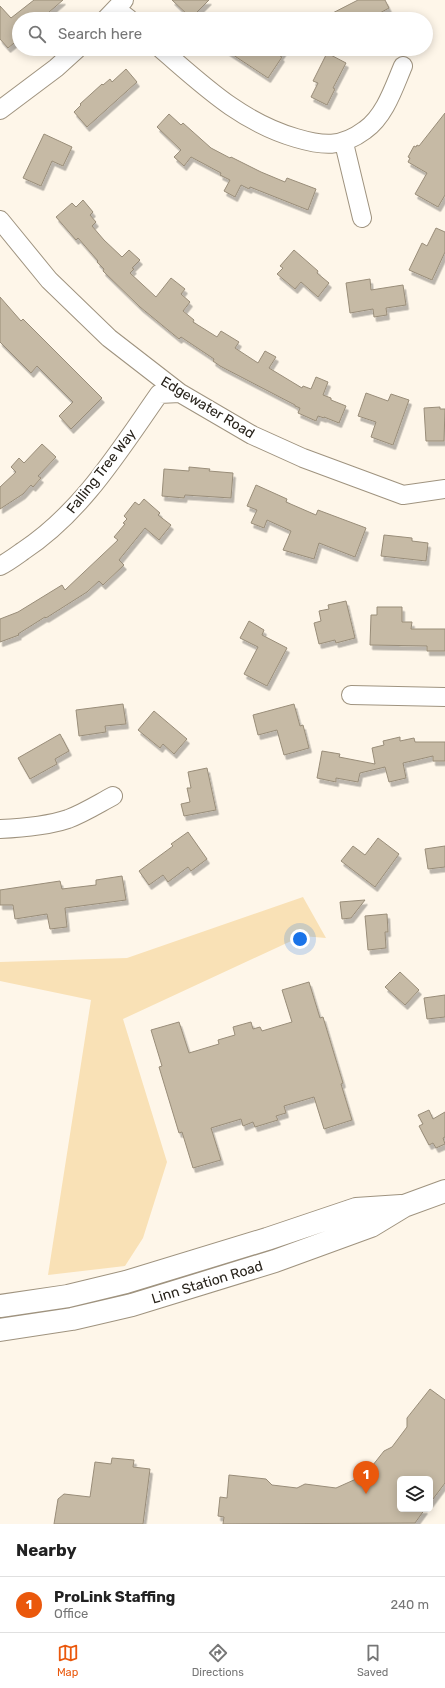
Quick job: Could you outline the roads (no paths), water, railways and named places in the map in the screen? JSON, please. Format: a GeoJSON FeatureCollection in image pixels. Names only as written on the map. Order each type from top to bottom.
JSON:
{"type":"FeatureCollection","features":[{"type":"Feature","properties":{"kind":"street"},"geometry":{"type":"LineString","coordinates":[[0,110],[56,68],[69,56]]}},
{"type":"Feature","properties":{"kind":"street"},"geometry":{"type":"LineString","coordinates":[[169,56],[228,106],[266,128],[319,144],[344,143],[366,130],[377,118],[386,103],[403,66]]}},
{"type":"Feature","properties":{"kind":"street"},"geometry":{"type":"LineString","coordinates":[[344,143],[362,218]]}},
{"type":"Feature","properties":{"kind":"street","name":"Edgewater Road"},"geometry":{"type":"LineString","coordinates":[[0,220],[49,280],[120,348],[180,393],[252,435],[303,458],[403,495],[445,489]]}},
{"type":"Feature","properties":{"kind":"street","name":"Falling Tree Way"},"geometry":{"type":"LineString","coordinates":[[0,566],[43,538],[78,505],[107,468],[159,394],[180,393]]}},
{"type":"Feature","properties":{"kind":"street"},"geometry":{"type":"LineString","coordinates":[[351,695],[445,696]]}},
{"type":"Feature","properties":{"kind":"street"},"geometry":{"type":"LineString","coordinates":[[0,829],[19,828],[69,818],[87,811],[113,796]]}},
{"type":"Feature","properties":{"kind":"street","name":"Linn Station Road"},"geometry":{"type":"LineString","coordinates":[[0,1330],[72,1319],[132,1304],[275,1262],[371,1226],[404,1206],[445,1190]]}},
{"type":"Feature","properties":{"kind":"street","name":"Linn Station Road"},"geometry":{"type":"LineString","coordinates":[[0,1306],[68,1296],[126,1282],[267,1239],[356,1209],[404,1206]]}},
{"type":"Feature","properties":{"kind":"place","name":"ProLink Staffing"},"geometry":{"type":"Point","coordinates":[366,1494]}}]}
